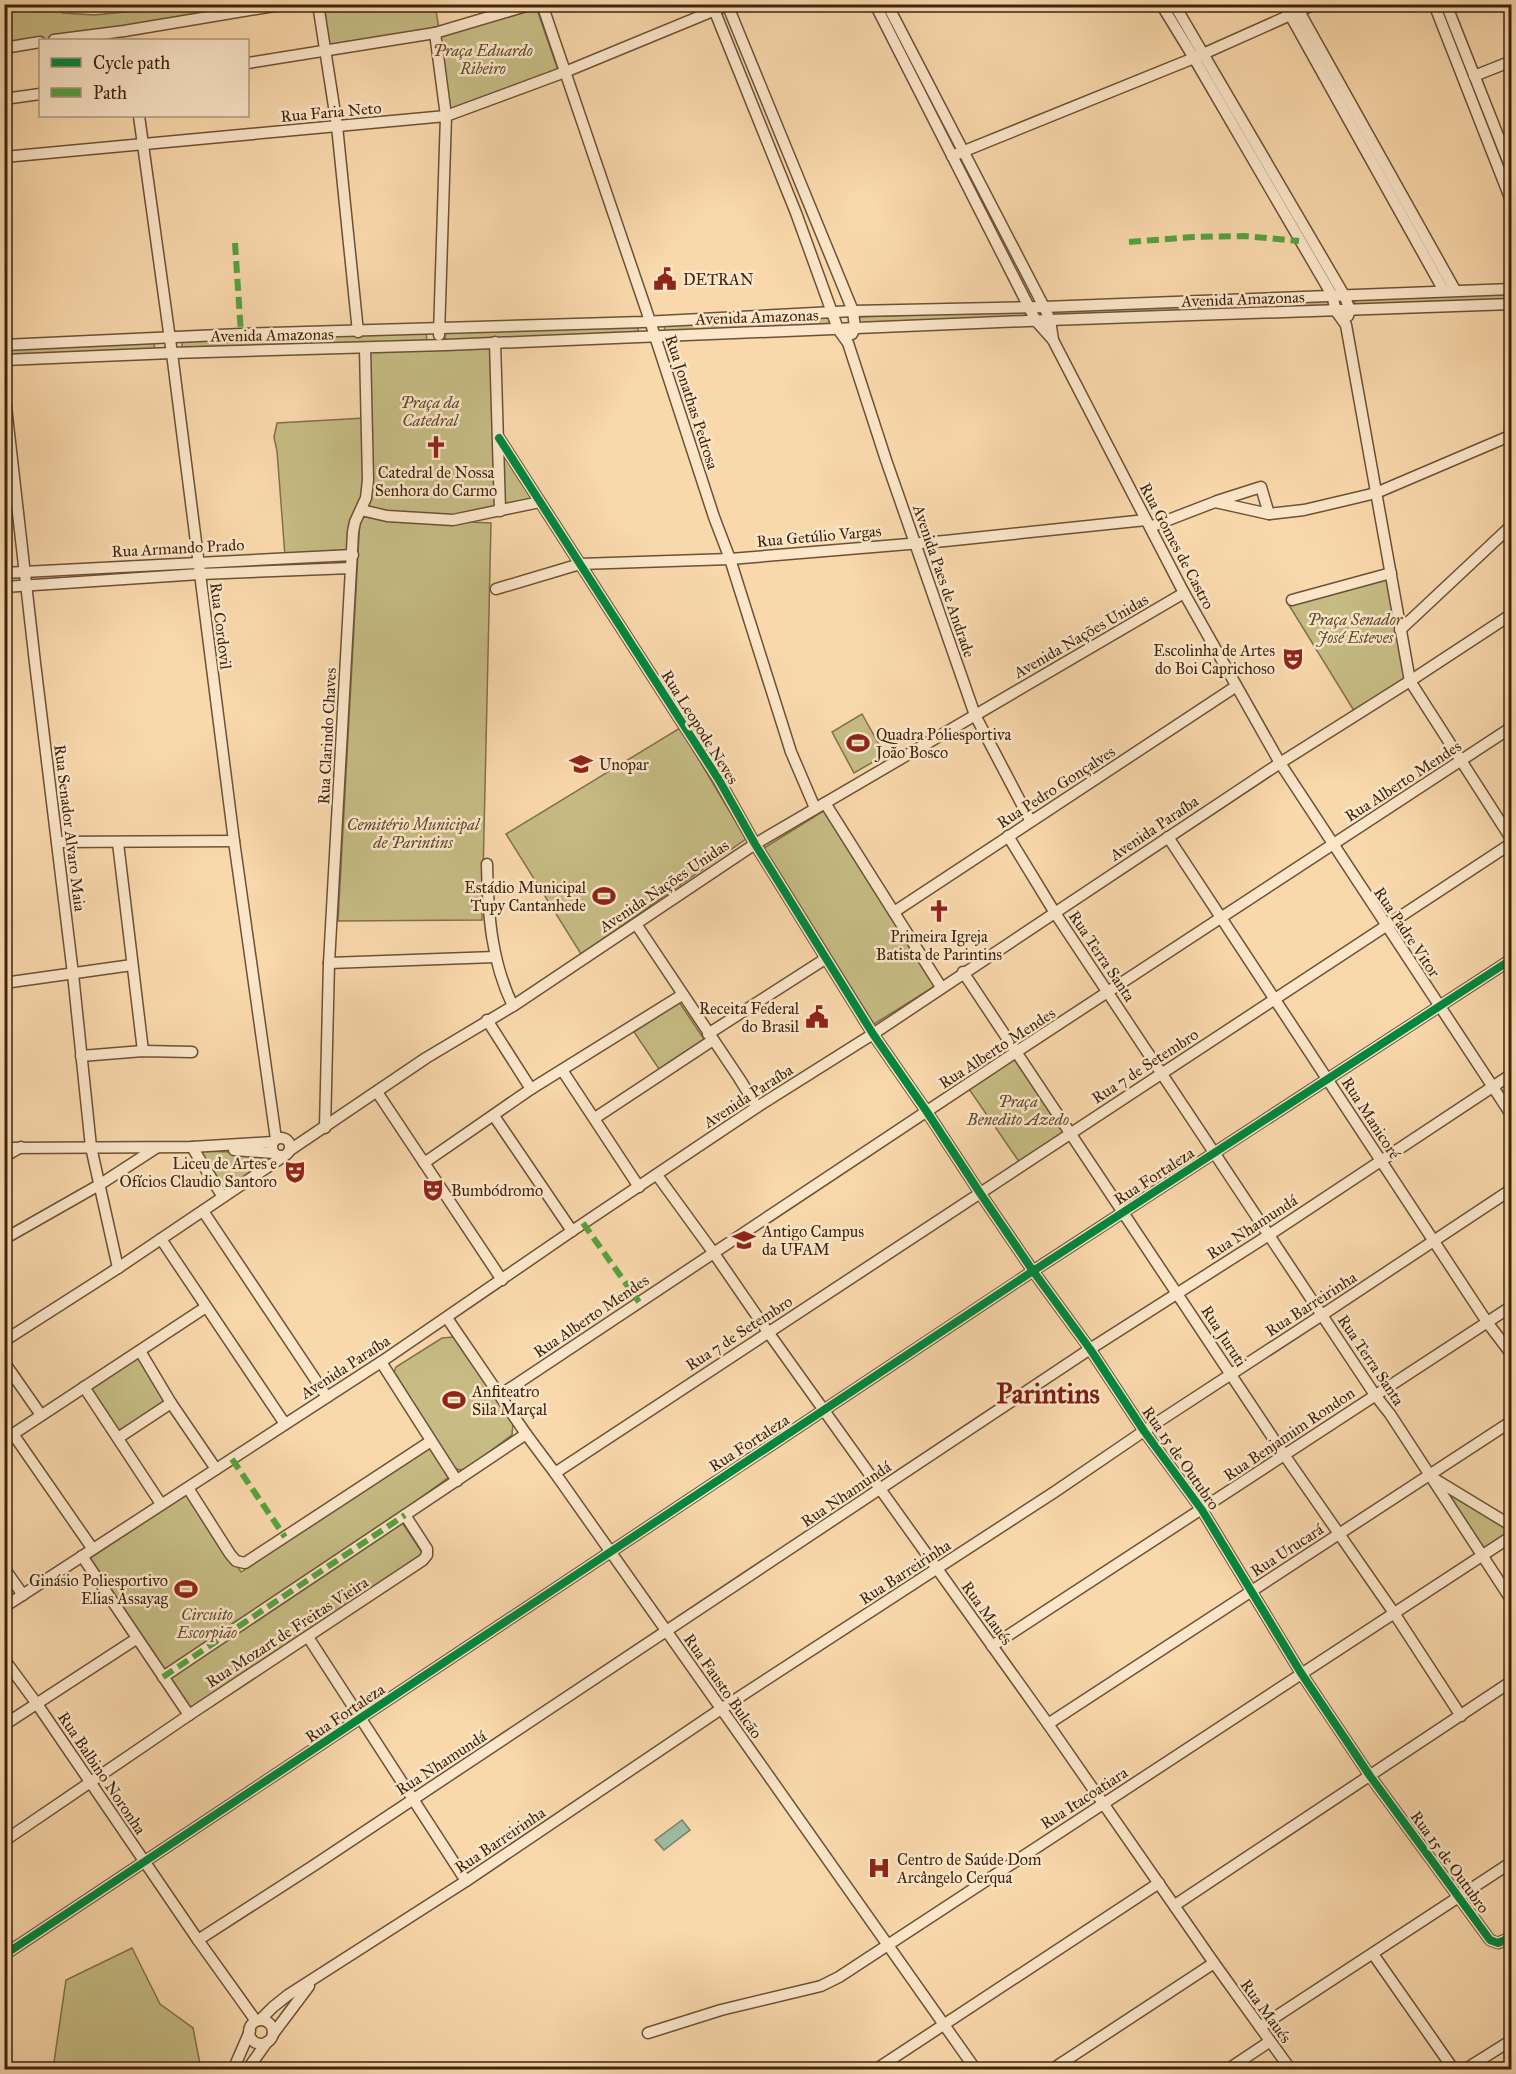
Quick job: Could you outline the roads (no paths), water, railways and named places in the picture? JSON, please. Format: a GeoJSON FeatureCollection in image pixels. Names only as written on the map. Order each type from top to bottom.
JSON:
{"type":"FeatureCollection","features":[{"type":"Feature","properties":{"kind":"street"},"geometry":{"type":"LineString","coordinates":[[72,39],[125,36],[285,4]]}},
{"type":"Feature","properties":{"kind":"street"},"geometry":{"type":"LineString","coordinates":[[318,4],[337,126],[358,332]]}},
{"type":"Feature","properties":{"kind":"street"},"geometry":{"type":"LineString","coordinates":[[249,63],[435,33],[533,4]]}},
{"type":"Feature","properties":{"kind":"street","name":"Rua Jonathas Pedrosa"},"geometry":{"type":"LineString","coordinates":[[542,4],[730,559],[791,752],[820,806],[894,912],[941,987]]}},
{"type":"Feature","properties":{"kind":"street","name":"Rua Gomes de Castro"},"geometry":{"type":"LineString","coordinates":[[875,4],[1036,321],[1053,340],[1184,593],[1280,763]]}},
{"type":"Feature","properties":{"kind":"street","name":"Rua Gomes de Castro"},"geometry":{"type":"LineString","coordinates":[[887,4],[1044,307],[1050,320],[1053,340]]}},
{"type":"Feature","properties":{"kind":"street"},"geometry":{"type":"LineString","coordinates":[[1161,4],[1198,56],[1344,295],[1350,310],[1346,325],[1410,681],[1512,842]]}},
{"type":"Feature","properties":{"kind":"street"},"geometry":{"type":"LineString","coordinates":[[1174,4],[1198,56],[1332,296],[1336,311],[1346,325]]}},
{"type":"Feature","properties":{"kind":"street"},"geometry":{"type":"LineString","coordinates":[[1284,4],[1295,10],[1450,290]]}},
{"type":"Feature","properties":{"kind":"street"},"geometry":{"type":"LineString","coordinates":[[952,156],[1198,56],[1295,10],[1315,4]]}},
{"type":"Feature","properties":{"kind":"street"},"geometry":{"type":"LineString","coordinates":[[1434,4],[1512,171]]}},
{"type":"Feature","properties":{"kind":"street"},"geometry":{"type":"LineString","coordinates":[[1446,4],[1474,76],[1475,96],[1512,203]]}},
{"type":"Feature","properties":{"kind":"street"},"geometry":{"type":"LineString","coordinates":[[728,5],[853,311],[855,328],[848,343]]}},
{"type":"Feature","properties":{"kind":"street","name":"Rua Faria Neto"},"geometry":{"type":"LineString","coordinates":[[4,157],[446,116],[565,72],[715,8],[728,5]]}},
{"type":"Feature","properties":{"kind":"street","name":"Avenida Paes de Andrade"},"geometry":{"type":"LineString","coordinates":[[715,8],[796,213],[838,329],[848,343],[975,715],[1030,820]]}},
{"type":"Feature","properties":{"kind":"street"},"geometry":{"type":"LineString","coordinates":[[435,33],[446,116],[439,346]]}},
{"type":"Feature","properties":{"kind":"street"},"geometry":{"type":"LineString","coordinates":[[4,48],[39,42]]}},
{"type":"Feature","properties":{"kind":"street"},"geometry":{"type":"LineString","coordinates":[[1474,76],[1512,61]]}},
{"type":"Feature","properties":{"kind":"street"},"geometry":{"type":"LineString","coordinates":[[4,99],[39,94]]}},
{"type":"Feature","properties":{"kind":"street","name":"Rua Cordovil"},"geometry":{"type":"LineString","coordinates":[[139,117],[172,353],[234,841],[280,1146]]}},
{"type":"Feature","properties":{"kind":"street"},"geometry":{"type":"LineString","coordinates":[[774,160],[789,153]]}},
{"type":"Feature","properties":{"kind":"street"},"geometry":{"type":"LineString","coordinates":[[796,213],[812,208]]}},
{"type":"Feature","properties":{"kind":"street","name":"Avenida Amazonas"},"geometry":{"type":"LineString","coordinates":[[4,345],[241,334],[650,321],[853,311],[1044,307],[1512,289]]}},
{"type":"Feature","properties":{"kind":"street","name":"Avenida Amazonas"},"geometry":{"type":"LineString","coordinates":[[4,360],[439,346],[1512,303]]}},
{"type":"Feature","properties":{"kind":"street"},"geometry":{"type":"LineString","coordinates":[[495,342],[500,511]]}},
{"type":"Feature","properties":{"kind":"street","name":"Rua Clarindo Chaves"},"geometry":{"type":"LineString","coordinates":[[325,1128],[329,963],[351,568],[354,527],[366,498],[368,480],[365,348]]}},
{"type":"Feature","properties":{"kind":"street","name":"Rua Senador Alvaro Maia"},"geometry":{"type":"LineString","coordinates":[[4,389],[73,974],[91,1147],[118,1268]]}},
{"type":"Feature","properties":{"kind":"street"},"geometry":{"type":"LineString","coordinates":[[1215,502],[1269,514],[1304,510],[1376,493],[1512,435]]}},
{"type":"Feature","properties":{"kind":"street","name":"Rua Leopode Neves"},"geometry":{"type":"LineString","coordinates":[[499,438],[718,780],[754,844],[873,1034]]}},
{"type":"Feature","properties":{"kind":"street","name":"Rua Getúlio Vargas"},"geometry":{"type":"LineString","coordinates":[[496,588],[580,564],[730,559],[1148,523],[1259,487],[1263,490],[1269,514]]}},
{"type":"Feature","properties":{"kind":"street"},"geometry":{"type":"LineString","coordinates":[[360,510],[387,516],[440,520],[466,518],[540,502]]}},
{"type":"Feature","properties":{"kind":"street"},"geometry":{"type":"LineString","coordinates":[[1400,630],[1512,525]]}},
{"type":"Feature","properties":{"kind":"street","name":"Rua Armando Prado"},"geometry":{"type":"LineString","coordinates":[[4,573],[198,561],[353,555]]}},
{"type":"Feature","properties":{"kind":"street","name":"Rua Armando Prado"},"geometry":{"type":"LineString","coordinates":[[4,586],[200,574],[351,568]]}},
{"type":"Feature","properties":{"kind":"street"},"geometry":{"type":"LineString","coordinates":[[1292,600],[1391,573]]}},
{"type":"Feature","properties":{"kind":"street","name":"Avenida Nações Unidas"},"geometry":{"type":"LineString","coordinates":[[4,1341],[223,1197],[280,1146],[325,1128],[487,1020],[513,1006],[754,844],[1184,593]]}},
{"type":"Feature","properties":{"kind":"street","name":"Avenida Paraíba"},"geometry":{"type":"LineString","coordinates":[[4,1607],[381,1362],[757,1107],[873,1034],[1280,763],[1512,614]]}},
{"type":"Feature","properties":{"kind":"street","name":"Rua Pedro Gonçalves"},"geometry":{"type":"LineString","coordinates":[[894,912],[1030,820],[1080,790],[1236,687]]}},
{"type":"Feature","properties":{"kind":"street","name":"Rua Alberto Mendes"},"geometry":{"type":"LineString","coordinates":[[500,1395],[713,1252],[1512,727]]}},
{"type":"Feature","properties":{"kind":"street","name":"Rua Padre Vitor"},"geometry":{"type":"LineString","coordinates":[[1280,763],[1512,1116]]}},
{"type":"Feature","properties":{"kind":"street","name":"Rua Terra Santa"},"geometry":{"type":"LineString","coordinates":[[1008,836],[1055,913],[1512,1600]]}},
{"type":"Feature","properties":{"kind":"street","name":"Rua Manicoré"},"geometry":{"type":"LineString","coordinates":[[1168,837],[1380,1161],[1487,1322],[1512,1355]]}},
{"type":"Feature","properties":{"kind":"street"},"geometry":{"type":"LineString","coordinates":[[57,842],[234,841]]}},
{"type":"Feature","properties":{"kind":"street","name":"Rua 7 de Setembro"},"geometry":{"type":"LineString","coordinates":[[555,1473],[1512,842]]}},
{"type":"Feature","properties":{"kind":"street"},"geometry":{"type":"LineString","coordinates":[[118,843],[143,1051]]}},
{"type":"Feature","properties":{"kind":"street"},"geometry":{"type":"LineString","coordinates":[[487,864],[488,916],[495,957],[513,1006]]}},
{"type":"Feature","properties":{"kind":"street"},"geometry":{"type":"LineString","coordinates":[[636,924],[740,1078],[757,1107]]}},
{"type":"Feature","properties":{"kind":"street"},"geometry":{"type":"LineString","coordinates":[[329,963],[495,957]]}},
{"type":"Feature","properties":{"kind":"street"},"geometry":{"type":"LineString","coordinates":[[595,1118],[825,959]]}},
{"type":"Feature","properties":{"kind":"street","name":"Rua Fortaleza"},"geometry":{"type":"LineString","coordinates":[[4,1955],[1033,1271],[1512,959]]}},
{"type":"Feature","properties":{"kind":"street"},"geometry":{"type":"LineString","coordinates":[[4,982],[132,965]]}},
{"type":"Feature","properties":{"kind":"street","name":"Rua Juruti"},"geometry":{"type":"LineString","coordinates":[[963,972],[1461,1716]]}},
{"type":"Feature","properties":{"kind":"street"},"geometry":{"type":"LineString","coordinates":[[424,1163],[531,1089],[682,995]]}},
{"type":"Feature","properties":{"kind":"street"},"geometry":{"type":"LineString","coordinates":[[487,1020],[531,1089]]}},
{"type":"Feature","properties":{"kind":"street","name":"Rua 15 de Outubro"},"geometry":{"type":"LineString","coordinates":[[873,1034],[1033,1271],[1202,1510],[1301,1673],[1371,1776],[1490,1940],[1498,1943],[1512,1937]]}},
{"type":"Feature","properties":{"kind":"street"},"geometry":{"type":"LineString","coordinates":[[81,1056],[143,1051],[192,1052]]}},
{"type":"Feature","properties":{"kind":"street"},"geometry":{"type":"LineString","coordinates":[[562,1070],[639,1187]]}},
{"type":"Feature","properties":{"kind":"street","name":"Rua Nhamundá"},"geometry":{"type":"LineString","coordinates":[[198,1940],[1090,1349],[1269,1235],[1512,1074]]}},
{"type":"Feature","properties":{"kind":"street"},"geometry":{"type":"LineString","coordinates":[[377,1092],[502,1280]]}},
{"type":"Feature","properties":{"kind":"street"},"geometry":{"type":"LineString","coordinates":[[494,1116],[572,1231]]}},
{"type":"Feature","properties":{"kind":"street"},"geometry":{"type":"LineString","coordinates":[[4,1148],[280,1146]]}},
{"type":"Feature","properties":{"kind":"street"},"geometry":{"type":"LineString","coordinates":[[4,1157],[21,1147]]}},
{"type":"Feature","properties":{"kind":"street"},"geometry":{"type":"LineString","coordinates":[[4,1239],[99,1185],[156,1147]]}},
{"type":"Feature","properties":{"kind":"street"},"geometry":{"type":"LineString","coordinates":[[192,1147],[223,1197]]}},
{"type":"Feature","properties":{"kind":"street","name":"Rua Maués"},"geometry":{"type":"LineString","coordinates":[[657,1175],[1291,2070]]}},
{"type":"Feature","properties":{"kind":"street","name":"Rua Barreirinha"},"geometry":{"type":"LineString","coordinates":[[233,2070],[250,2027],[277,2003],[466,1881],[721,1709],[1512,1189]]}},
{"type":"Feature","properties":{"kind":"street"},"geometry":{"type":"LineString","coordinates":[[203,1211],[327,1397]]}},
{"type":"Feature","properties":{"kind":"street"},"geometry":{"type":"LineString","coordinates":[[161,1239],[285,1424]]}},
{"type":"Feature","properties":{"kind":"street","name":"Rua Benjamim Rondon"},"geometry":{"type":"LineString","coordinates":[[992,1647],[1512,1306]]}},
{"type":"Feature","properties":{"kind":"street"},"geometry":{"type":"LineString","coordinates":[[92,1548],[9,1437],[206,1307]]}},
{"type":"Feature","properties":{"kind":"street","name":"Rua Fausto Bulcão"},"geometry":{"type":"LineString","coordinates":[[447,1318],[526,1434],[976,2070]]}},
{"type":"Feature","properties":{"kind":"street"},"geometry":{"type":"LineString","coordinates":[[140,1351],[171,1403],[216,1469]]}},
{"type":"Feature","properties":{"kind":"street"},"geometry":{"type":"LineString","coordinates":[[4,1362],[41,1415]]}},
{"type":"Feature","properties":{"kind":"street"},"geometry":{"type":"LineString","coordinates":[[381,1362],[457,1481]]}},
{"type":"Feature","properties":{"kind":"street"},"geometry":{"type":"LineString","coordinates":[[84,1387],[161,1504]]}},
{"type":"Feature","properties":{"kind":"street"},"geometry":{"type":"LineString","coordinates":[[118,1438],[171,1403]]}},
{"type":"Feature","properties":{"kind":"street","name":"Rua Urucará"},"geometry":{"type":"LineString","coordinates":[[1048,1724],[1512,1421]]}},
{"type":"Feature","properties":{"kind":"street"},"geometry":{"type":"LineString","coordinates":[[163,1677],[526,1434]]}},
{"type":"Feature","properties":{"kind":"street"},"geometry":{"type":"LineString","coordinates":[[188,1488],[230,1554],[236,1561],[244,1563],[430,1441]]}},
{"type":"Feature","properties":{"kind":"street"},"geometry":{"type":"LineString","coordinates":[[1430,1475],[1512,1527]]}},
{"type":"Feature","properties":{"kind":"street","name":"Rua Mozart de Freitas Vieira"},"geometry":{"type":"LineString","coordinates":[[4,1841],[420,1562],[426,1556],[427,1549],[405,1515]]}},
{"type":"Feature","properties":{"kind":"street","name":"Rua Itacoatiara"},"geometry":{"type":"LineString","coordinates":[[648,2033],[722,2010],[825,1984],[850,1970],[1512,1536]]}},
{"type":"Feature","properties":{"kind":"street"},"geometry":{"type":"LineString","coordinates":[[82,1556],[189,1715]]}},
{"type":"Feature","properties":{"kind":"street"},"geometry":{"type":"LineString","coordinates":[[4,1568],[23,1595]]}},
{"type":"Feature","properties":{"kind":"street"},"geometry":{"type":"LineString","coordinates":[[308,1637],[466,1881]]}},
{"type":"Feature","properties":{"kind":"street"},"geometry":{"type":"LineString","coordinates":[[4,1725],[136,1639]]}},
{"type":"Feature","properties":{"kind":"street","name":"Rua Balbino Noronha"},"geometry":{"type":"LineString","coordinates":[[4,1659],[38,1704],[198,1940],[258,2021]]}},
{"type":"Feature","properties":{"kind":"street"},"geometry":{"type":"LineString","coordinates":[[1175,1905],[1512,1681]]}},
{"type":"Feature","properties":{"kind":"street"},"geometry":{"type":"LineString","coordinates":[[1260,2027],[1512,1862]]}},
{"type":"Feature","properties":{"kind":"street"},"geometry":{"type":"LineString","coordinates":[[875,2070],[1159,1883]]}},
{"type":"Feature","properties":{"kind":"street"},"geometry":{"type":"LineString","coordinates":[[1373,1954],[1454,2070]]}},
{"type":"Feature","properties":{"kind":"street"},"geometry":{"type":"LineString","coordinates":[[1051,2070],[1214,1964]]}},
{"type":"Feature","properties":{"kind":"street","name":"Rua Barreirinha"},"geometry":{"type":"LineString","coordinates":[[248,2070],[315,1979]]}},
{"type":"Feature","properties":{"kind":"street"},"geometry":{"type":"LineString","coordinates":[[250,2031],[250,2036],[258,2043],[270,2038],[272,2026],[265,2020],[258,2021]]}},
{"type":"Feature","properties":{"kind":"street"},"geometry":{"type":"LineString","coordinates":[[1464,2070],[1512,2040]]}},
{"type":"Feature","properties":{"kind":"street"},"geometry":{"type":"LineString","coordinates":[[1227,2070],[1269,2042]]}},
{"type":"Feature","properties":{"kind":"place","name":"DETRAN"},"geometry":{"type":"Point","coordinates":[665,279]}},
{"type":"Feature","properties":{"kind":"place","name":"Catedral de Nossa Senhora do Carmo"},"geometry":{"type":"Point","coordinates":[436,447]}},
{"type":"Feature","properties":{"kind":"place","name":"Escolinha de Artes do Boi Caprichoso"},"geometry":{"type":"Point","coordinates":[1293,659]}},
{"type":"Feature","properties":{"kind":"place","name":"Quadra Poliesportiva João Bosco"},"geometry":{"type":"Point","coordinates":[858,743]}},
{"type":"Feature","properties":{"kind":"place","name":"Unopar"},"geometry":{"type":"Point","coordinates":[581,764]}},
{"type":"Feature","properties":{"kind":"place","name":"Estádio Municipal Tupy Cantanhede"},"geometry":{"type":"Point","coordinates":[604,896]}},
{"type":"Feature","properties":{"kind":"place","name":"Primeira Igreja Batista de Parintins"},"geometry":{"type":"Point","coordinates":[939,911]}},
{"type":"Feature","properties":{"kind":"place","name":"Receita Federal do Brasil"},"geometry":{"type":"Point","coordinates":[817,1017]}},
{"type":"Feature","properties":{"kind":"place","name":"Liceu de Artes e Ofícios Claudio Santoro"},"geometry":{"type":"Point","coordinates":[295,1172]}},
{"type":"Feature","properties":{"kind":"place","name":"Bumbódromo"},"geometry":{"type":"Point","coordinates":[433,1190]}},
{"type":"Feature","properties":{"kind":"place","name":"Antigo Campus da UFAM"},"geometry":{"type":"Point","coordinates":[744,1240]}},
{"type":"Feature","properties":{"kind":"place","name":"Anfiteatro Sila Marçal"},"geometry":{"type":"Point","coordinates":[454,1400]}},
{"type":"Feature","properties":{"kind":"place","name":"Ginásio Poliesportivo Elias Assayag"},"geometry":{"type":"Point","coordinates":[186,1589]}},
{"type":"Feature","properties":{"kind":"place","name":"Centro de Saúde Dom Arcângelo Cerqua"},"geometry":{"type":"Point","coordinates":[879,1868]}},
{"type":"Feature","properties":{"kind":"district","name":"Parintins"},"geometry":{"type":"Point","coordinates":[1048,1393]}},
{"type":"Feature","properties":{"kind":"park label","name":"Praça Eduardo Ribeiro"},"geometry":{"type":"Point","coordinates":[483,59]}},
{"type":"Feature","properties":{"kind":"park label","name":"Praça da Catedral"},"geometry":{"type":"Point","coordinates":[430,411]}},
{"type":"Feature","properties":{"kind":"park label","name":"Praça Senador José Esteves"},"geometry":{"type":"Point","coordinates":[1355,628]}},
{"type":"Feature","properties":{"kind":"park label","name":"Cemitério Municipal de Parintins"},"geometry":{"type":"Point","coordinates":[413,833]}},
{"type":"Feature","properties":{"kind":"park label","name":"Praça Benedito Azedo"},"geometry":{"type":"Point","coordinates":[1018,1110]}},
{"type":"Feature","properties":{"kind":"park label","name":"Circuito Escorpião"},"geometry":{"type":"Point","coordinates":[207,1623]}}]}
